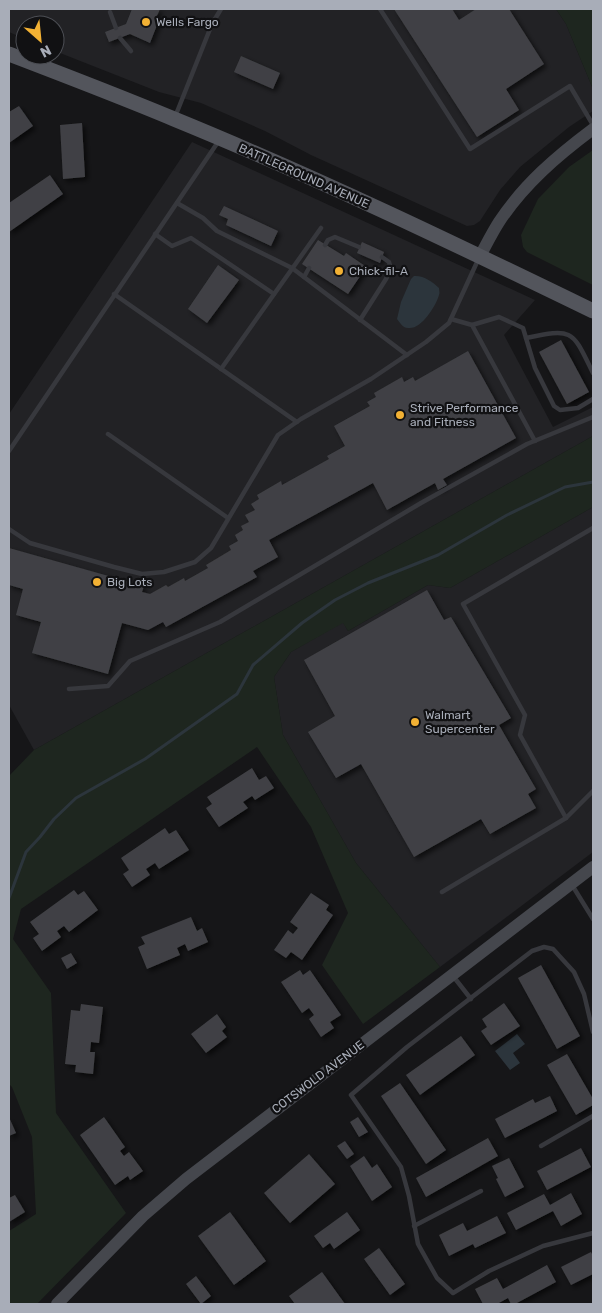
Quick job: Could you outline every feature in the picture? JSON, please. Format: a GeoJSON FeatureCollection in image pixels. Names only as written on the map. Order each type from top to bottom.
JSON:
{"type":"FeatureCollection","features":[{"type":"Feature","properties":{"kind":"main road","name":"BATTLEGROUND AVENUE"},"geometry":{"type":"LineString","coordinates":[[9,54],[174,119],[309,177],[480,256],[593,311]]}},
{"type":"Feature","properties":{"kind":"street"},"geometry":{"type":"LineString","coordinates":[[480,256],[499,222],[531,182],[551,162],[593,129]]}},
{"type":"Feature","properties":{"kind":"street","name":"COTSWOLD AVENUE"},"geometry":{"type":"LineString","coordinates":[[57,1304],[143,1216],[180,1184],[593,867]]}},
{"type":"Feature","properties":{"kind":"lane"},"geometry":{"type":"LineString","coordinates":[[174,119],[212,24],[222,9]]}},
{"type":"Feature","properties":{"kind":"lane"},"geometry":{"type":"LineString","coordinates":[[380,9],[470,150],[570,86],[593,125]]}},
{"type":"Feature","properties":{"kind":"lane"},"geometry":{"type":"LineString","coordinates":[[110,12],[116,28]]}},
{"type":"Feature","properties":{"kind":"lane"},"geometry":{"type":"LineString","coordinates":[[120,38],[131,51]]}},
{"type":"Feature","properties":{"kind":"lane"},"geometry":{"type":"LineString","coordinates":[[9,451],[220,138]]}},
{"type":"Feature","properties":{"kind":"lane"},"geometry":{"type":"LineString","coordinates":[[177,202],[203,218],[217,231],[292,268],[407,355]]}},
{"type":"Feature","properties":{"kind":"lane"},"geometry":{"type":"LineString","coordinates":[[221,369],[321,228]]}},
{"type":"Feature","properties":{"kind":"lane"},"geometry":{"type":"LineString","coordinates":[[156,234],[172,246],[191,238],[274,294]]}},
{"type":"Feature","properties":{"kind":"lane"},"geometry":{"type":"LineString","coordinates":[[325,245],[328,240],[336,237],[360,247]]}},
{"type":"Feature","properties":{"kind":"lane"},"geometry":{"type":"LineString","coordinates":[[9,529],[30,543],[142,574],[164,572],[195,562],[211,548],[278,435],[296,422],[407,355],[449,323],[480,256]]}},
{"type":"Feature","properties":{"kind":"lane"},"geometry":{"type":"LineString","coordinates":[[360,320],[392,269],[389,262],[382,258]]}},
{"type":"Feature","properties":{"kind":"lane"},"geometry":{"type":"LineString","coordinates":[[304,277],[309,268]]}},
{"type":"Feature","properties":{"kind":"lane"},"geometry":{"type":"LineString","coordinates":[[114,294],[296,422]]}},
{"type":"Feature","properties":{"kind":"lane"},"geometry":{"type":"LineString","coordinates":[[451,319],[472,326],[498,316],[523,328],[535,368],[554,406],[560,410],[578,408],[593,400]]}},
{"type":"Feature","properties":{"kind":"lane"},"geometry":{"type":"LineString","coordinates":[[472,326],[535,441]]}},
{"type":"Feature","properties":{"kind":"lane"},"geometry":{"type":"LineString","coordinates":[[526,338],[560,332],[569,334],[578,342],[593,373]]}},
{"type":"Feature","properties":{"kind":"lane"},"geometry":{"type":"LineString","coordinates":[[69,690],[108,686],[130,662],[220,622],[527,444],[593,417]]}},
{"type":"Feature","properties":{"kind":"lane"},"geometry":{"type":"LineString","coordinates":[[108,434],[228,518]]}},
{"type":"Feature","properties":{"kind":"lane"},"geometry":{"type":"LineString","coordinates":[[566,818],[520,735],[525,715],[463,604],[593,528]]}},
{"type":"Feature","properties":{"kind":"lane"},"geometry":{"type":"LineString","coordinates":[[442,892],[566,818],[593,792]]}},
{"type":"Feature","properties":{"kind":"lane"},"geometry":{"type":"LineString","coordinates":[[571,884],[593,919]]}},
{"type":"Feature","properties":{"kind":"lane"},"geometry":{"type":"LineString","coordinates":[[593,1032],[584,994],[574,972],[553,949],[544,947],[532,951],[407,1047],[351,1095],[401,1167],[409,1196],[418,1244],[437,1278],[453,1293],[489,1271],[543,1246],[593,1233]]}},
{"type":"Feature","properties":{"kind":"lane"},"geometry":{"type":"LineString","coordinates":[[452,975],[471,999]]}},
{"type":"Feature","properties":{"kind":"lane"},"geometry":{"type":"LineString","coordinates":[[541,1146],[593,1116]]}},
{"type":"Feature","properties":{"kind":"lane"},"geometry":{"type":"LineString","coordinates":[[414,1226],[481,1191]]}},
{"type":"Feature","properties":{"kind":"shaded area"},"geometry":{"type":"Polygon","coordinates":[[[9,9],[556,9],[566,24],[593,89],[593,111],[569,127],[520,167],[500,190],[480,221],[474,225],[467,226],[201,103],[159,92],[65,55],[65,15],[15,15],[15,35],[9,32],[9,9]]]}},
{"type":"Feature","properties":{"kind":"shaded area"},"geometry":{"type":"Polygon","coordinates":[[[556,9],[593,9],[593,89],[566,24],[556,9]]]}},
{"type":"Feature","properties":{"kind":"shaded area"},"geometry":{"type":"Polygon","coordinates":[[[192,142],[535,300],[504,335],[553,427],[593,407],[593,436],[34,750],[9,705],[9,414],[192,142]]]}},
{"type":"Feature","properties":{"kind":"shaded area"},"geometry":{"type":"Polygon","coordinates":[[[593,150],[593,285],[527,252],[523,247],[521,235],[538,199],[569,167],[593,150]]]}},
{"type":"Feature","properties":{"kind":"shaded area"},"geometry":{"type":"Polygon","coordinates":[[[414,276],[431,281],[439,288],[439,293],[435,305],[423,321],[413,328],[406,328],[397,319],[401,302],[414,276]]]}},
{"type":"Feature","properties":{"kind":"shaded area"},"geometry":{"type":"Polygon","coordinates":[[[593,436],[593,507],[450,588],[428,585],[348,631],[343,623],[291,652],[274,677],[283,735],[356,863],[440,967],[363,1024],[322,965],[348,913],[311,827],[257,747],[21,909],[13,939],[51,993],[56,1113],[126,1213],[37,1304],[9,1304],[9,1231],[36,1214],[32,1137],[12,1087],[9,1084],[9,776],[34,750],[593,436]]]}},
{"type":"Feature","properties":{"kind":"shaded area"},"geometry":{"type":"Polygon","coordinates":[[[593,507],[593,852],[440,967],[356,863],[283,735],[274,677],[291,652],[343,622],[348,631],[428,585],[450,588],[593,507]]]}},
{"type":"Feature","properties":{"kind":"shaded area"},"geometry":{"type":"Polygon","coordinates":[[[517,1034],[525,1044],[513,1053],[520,1063],[510,1070],[495,1051],[517,1034]]]}},
{"type":"Feature","properties":{"kind":"building"},"geometry":{"type":"Polygon","coordinates":[[[132,9],[160,9],[156,18],[159,20],[150,43],[130,34],[109,42],[105,32],[126,24],[132,9]]]}},
{"type":"Feature","properties":{"kind":"building"},"geometry":{"type":"Polygon","coordinates":[[[394,9],[452,9],[459,20],[476,9],[509,9],[544,64],[506,89],[519,110],[477,137],[394,9]]]}},
{"type":"Feature","properties":{"kind":"building"},"geometry":{"type":"Polygon","coordinates":[[[241,56],[280,73],[273,89],[234,72],[241,56]]]}},
{"type":"Feature","properties":{"kind":"building"},"geometry":{"type":"Polygon","coordinates":[[[19,106],[33,126],[9,143],[9,112],[19,106]]]}},
{"type":"Feature","properties":{"kind":"building"},"geometry":{"type":"Polygon","coordinates":[[[82,123],[85,177],[63,179],[60,125],[82,123]]]}},
{"type":"Feature","properties":{"kind":"building"},"geometry":{"type":"Polygon","coordinates":[[[50,175],[63,194],[9,232],[9,203],[50,175]]]}},
{"type":"Feature","properties":{"kind":"building"},"geometry":{"type":"Polygon","coordinates":[[[224,206],[278,231],[271,246],[226,225],[228,219],[219,215],[224,206]]]}},
{"type":"Feature","properties":{"kind":"building","name":"Chick-fil-A"},"geometry":{"type":"Polygon","coordinates":[[[318,240],[344,256],[346,253],[365,266],[348,294],[302,264],[318,240]]]}},
{"type":"Feature","properties":{"kind":"building"},"geometry":{"type":"Polygon","coordinates":[[[362,242],[384,252],[380,263],[357,253],[362,242]]]}},
{"type":"Feature","properties":{"kind":"building"},"geometry":{"type":"Polygon","coordinates":[[[218,265],[239,280],[207,323],[188,309],[218,265]]]}},
{"type":"Feature","properties":{"kind":"building"},"geometry":{"type":"Polygon","coordinates":[[[561,340],[589,392],[567,404],[539,352],[561,340]]]}},
{"type":"Feature","properties":{"kind":"building"},"geometry":{"type":"Polygon","coordinates":[[[468,351],[516,438],[443,479],[447,485],[438,490],[435,483],[387,510],[373,483],[269,540],[278,557],[253,571],[257,577],[166,627],[163,622],[148,630],[122,623],[108,674],[32,653],[41,622],[16,615],[23,589],[9,585],[9,548],[144,586],[142,592],[150,594],[184,578],[185,581],[208,568],[206,565],[231,550],[229,546],[238,541],[235,535],[243,530],[241,526],[249,522],[245,515],[255,510],[251,504],[259,499],[257,495],[281,481],[282,485],[329,459],[327,456],[345,446],[334,426],[370,406],[367,402],[376,397],[374,393],[402,377],[404,382],[413,377],[415,381],[468,351]]]}},
{"type":"Feature","properties":{"kind":"building","name":"Walmart Supercenter"},"geometry":{"type":"Polygon","coordinates":[[[427,590],[444,620],[451,617],[511,718],[499,725],[536,789],[528,794],[536,808],[490,834],[481,819],[414,857],[361,764],[336,778],[308,732],[335,716],[304,660],[427,590]]]}},
{"type":"Feature","properties":{"kind":"building"},"geometry":{"type":"Polygon","coordinates":[[[252,768],[259,780],[266,776],[274,788],[255,800],[252,796],[243,802],[248,808],[219,827],[206,808],[212,804],[207,797],[252,768]]]}},
{"type":"Feature","properties":{"kind":"building"},"geometry":{"type":"Polygon","coordinates":[[[165,828],[169,834],[176,830],[189,850],[159,869],[155,863],[146,869],[150,875],[132,887],[123,874],[129,870],[121,858],[165,828]]]}},
{"type":"Feature","properties":{"kind":"building"},"geometry":{"type":"Polygon","coordinates":[[[74,890],[78,895],[84,891],[98,910],[69,932],[64,926],[57,931],[61,937],[42,951],[33,938],[39,934],[30,922],[74,890]]]}},
{"type":"Feature","properties":{"kind":"building"},"geometry":{"type":"Polygon","coordinates":[[[311,893],[329,905],[326,910],[333,915],[302,960],[291,952],[286,958],[274,950],[288,930],[293,934],[298,928],[290,922],[311,893]]]}},
{"type":"Feature","properties":{"kind":"building"},"geometry":{"type":"Polygon","coordinates":[[[191,917],[197,931],[202,928],[208,942],[188,951],[185,944],[177,948],[180,955],[147,969],[138,947],[145,944],[141,937],[191,917]]]}},
{"type":"Feature","properties":{"kind":"building"},"geometry":{"type":"Polygon","coordinates":[[[71,953],[77,963],[67,969],[61,958],[71,953]]]}},
{"type":"Feature","properties":{"kind":"building"},"geometry":{"type":"Polygon","coordinates":[[[541,965],[580,1036],[557,1049],[518,978],[541,965]]]}},
{"type":"Feature","properties":{"kind":"building"},"geometry":{"type":"Polygon","coordinates":[[[300,970],[303,975],[310,970],[341,1015],[330,1022],[334,1028],[321,1037],[309,1019],[314,1015],[309,1008],[302,1013],[281,982],[300,970]]]}},
{"type":"Feature","properties":{"kind":"building"},"geometry":{"type":"Polygon","coordinates":[[[504,1003],[520,1026],[491,1045],[481,1031],[487,1027],[482,1019],[504,1003]]]}},
{"type":"Feature","properties":{"kind":"building"},"geometry":{"type":"Polygon","coordinates":[[[81,1004],[103,1007],[99,1043],[91,1042],[90,1052],[95,1052],[93,1074],[75,1072],[76,1065],[65,1064],[71,1010],[80,1011],[81,1004]]]}},
{"type":"Feature","properties":{"kind":"building"},"geometry":{"type":"Polygon","coordinates":[[[217,1014],[226,1027],[222,1031],[227,1037],[206,1053],[191,1034],[217,1014]]]}},
{"type":"Feature","properties":{"kind":"building"},"geometry":{"type":"Polygon","coordinates":[[[461,1036],[475,1055],[420,1095],[406,1075],[461,1036]]]}},
{"type":"Feature","properties":{"kind":"building"},"geometry":{"type":"Polygon","coordinates":[[[567,1054],[593,1099],[593,1105],[576,1115],[547,1065],[567,1054]]]}},
{"type":"Feature","properties":{"kind":"building"},"geometry":{"type":"Polygon","coordinates":[[[400,1083],[446,1150],[426,1164],[381,1096],[400,1083]]]}},
{"type":"Feature","properties":{"kind":"building"},"geometry":{"type":"Polygon","coordinates":[[[550,1096],[557,1111],[505,1138],[495,1119],[533,1099],[535,1103],[550,1096]]]}},
{"type":"Feature","properties":{"kind":"building"},"geometry":{"type":"Polygon","coordinates":[[[9,1117],[16,1133],[9,1136],[9,1117]]]}},
{"type":"Feature","properties":{"kind":"building"},"geometry":{"type":"Polygon","coordinates":[[[104,1117],[125,1147],[120,1151],[124,1156],[129,1152],[143,1171],[130,1180],[128,1176],[115,1185],[80,1135],[104,1117]]]}},
{"type":"Feature","properties":{"kind":"building"},"geometry":{"type":"Polygon","coordinates":[[[358,1117],[368,1132],[359,1137],[350,1122],[358,1117]]]}},
{"type":"Feature","properties":{"kind":"building"},"geometry":{"type":"Polygon","coordinates":[[[488,1138],[498,1156],[426,1197],[416,1178],[488,1138]]]}},
{"type":"Feature","properties":{"kind":"building"},"geometry":{"type":"Polygon","coordinates":[[[345,1141],[354,1154],[347,1159],[337,1146],[345,1141]]]}},
{"type":"Feature","properties":{"kind":"building"},"geometry":{"type":"Polygon","coordinates":[[[581,1148],[591,1167],[547,1190],[537,1171],[581,1148]]]}},
{"type":"Feature","properties":{"kind":"building"},"geometry":{"type":"Polygon","coordinates":[[[309,1154],[335,1184],[290,1223],[264,1193],[309,1154]]]}},
{"type":"Feature","properties":{"kind":"building"},"geometry":{"type":"Polygon","coordinates":[[[364,1156],[372,1168],[377,1164],[392,1187],[372,1201],[350,1166],[364,1156]]]}},
{"type":"Feature","properties":{"kind":"building"},"geometry":{"type":"Polygon","coordinates":[[[509,1158],[524,1187],[505,1197],[492,1166],[509,1158]]]}},
{"type":"Feature","properties":{"kind":"building"},"geometry":{"type":"Polygon","coordinates":[[[571,1193],[582,1214],[561,1226],[553,1211],[516,1230],[507,1213],[544,1194],[550,1205],[571,1193]]]}},
{"type":"Feature","properties":{"kind":"building"},"geometry":{"type":"Polygon","coordinates":[[[15,1195],[25,1212],[9,1222],[9,1198],[15,1195]]]}},
{"type":"Feature","properties":{"kind":"building"},"geometry":{"type":"Polygon","coordinates":[[[230,1212],[266,1261],[234,1285],[198,1236],[230,1212]]]}},
{"type":"Feature","properties":{"kind":"building"},"geometry":{"type":"Polygon","coordinates":[[[347,1212],[360,1230],[334,1249],[330,1243],[323,1248],[314,1236],[347,1212]]]}},
{"type":"Feature","properties":{"kind":"building"},"geometry":{"type":"Polygon","coordinates":[[[497,1216],[506,1233],[475,1248],[473,1244],[449,1256],[439,1235],[463,1223],[467,1231],[497,1216]]]}},
{"type":"Feature","properties":{"kind":"building"},"geometry":{"type":"Polygon","coordinates":[[[379,1248],[405,1284],[390,1295],[364,1259],[379,1248]]]}},
{"type":"Feature","properties":{"kind":"building"},"geometry":{"type":"Polygon","coordinates":[[[591,1252],[593,1256],[593,1274],[571,1285],[561,1267],[591,1252]]]}},
{"type":"Feature","properties":{"kind":"building"},"geometry":{"type":"Polygon","coordinates":[[[547,1265],[556,1282],[515,1304],[511,1304],[508,1298],[497,1304],[483,1304],[475,1289],[497,1278],[503,1289],[547,1265]]]}},
{"type":"Feature","properties":{"kind":"building"},"geometry":{"type":"Polygon","coordinates":[[[322,1272],[345,1304],[295,1304],[289,1296],[322,1272]]]}},
{"type":"Feature","properties":{"kind":"building"},"geometry":{"type":"Polygon","coordinates":[[[196,1276],[211,1296],[201,1304],[186,1284],[196,1276]]]}},
{"type":"Feature","properties":{"kind":"waterway"},"geometry":{"type":"LineString","coordinates":[[9,898],[26,852],[54,819],[76,798],[145,759],[237,694],[253,665],[302,623],[335,600],[368,583],[438,555],[507,515],[565,487],[593,482]]}},
{"type":"Feature","properties":{"kind":"place","name":"Wells Fargo"},"geometry":{"type":"Point","coordinates":[146,22]}},
{"type":"Feature","properties":{"kind":"place","name":"Chick-fil-A"},"geometry":{"type":"Point","coordinates":[339,271]}},
{"type":"Feature","properties":{"kind":"place","name":"Strive Performance and Fitness"},"geometry":{"type":"Point","coordinates":[400,415]}},
{"type":"Feature","properties":{"kind":"place","name":"Big Lots"},"geometry":{"type":"Point","coordinates":[97,582]}},
{"type":"Feature","properties":{"kind":"place","name":"Walmart Supercenter"},"geometry":{"type":"Point","coordinates":[415,722]}}]}
